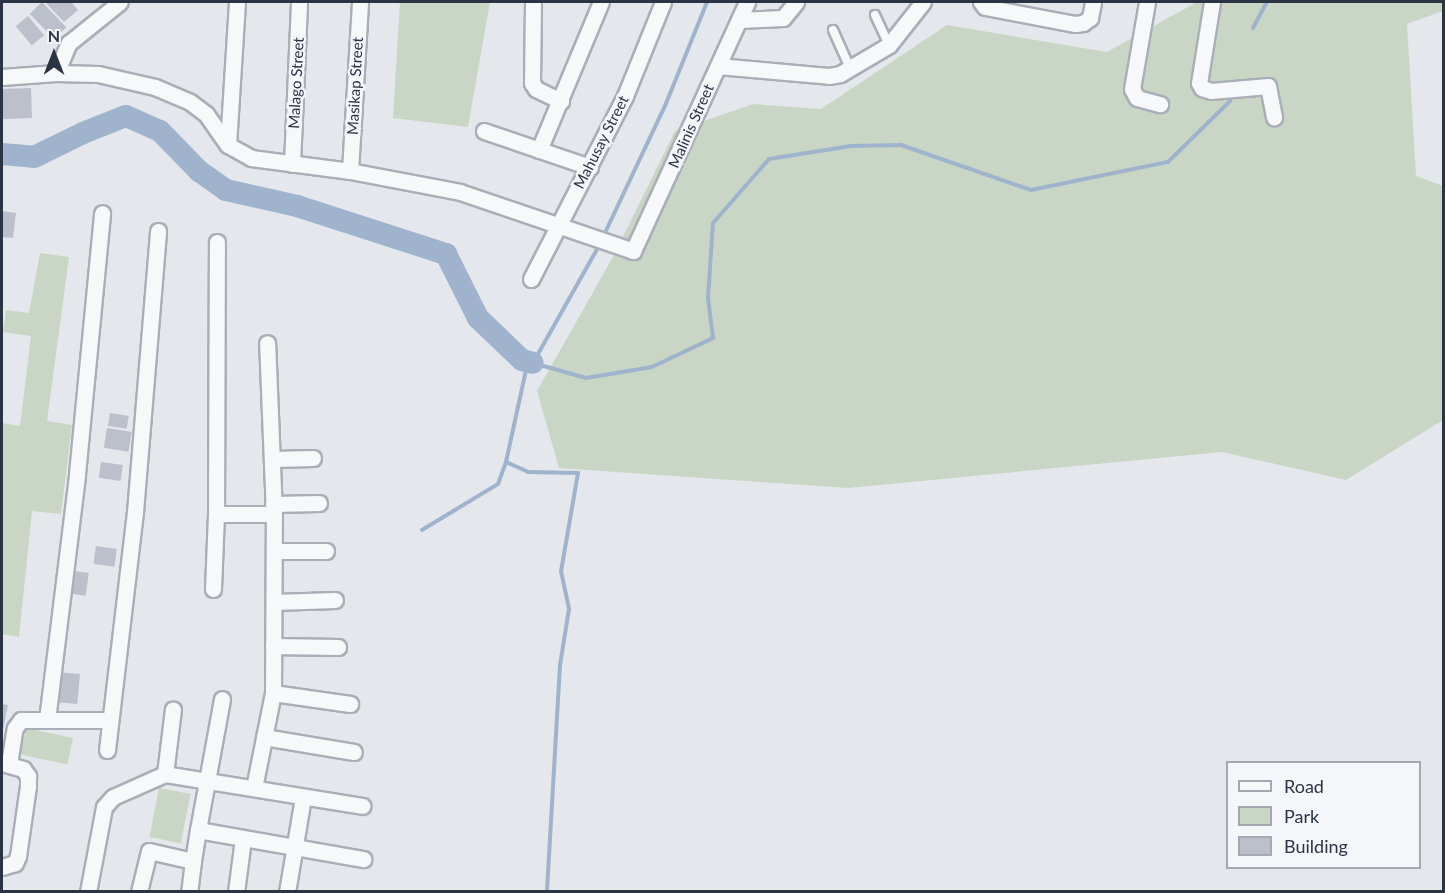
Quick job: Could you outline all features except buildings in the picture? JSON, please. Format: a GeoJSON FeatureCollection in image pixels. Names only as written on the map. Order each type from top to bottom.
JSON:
{"type":"FeatureCollection","features":[{"type":"Feature","properties":{"kind":"street"},"geometry":{"type":"LineString","coordinates":[[56,72],[69,43],[120,2]]}},
{"type":"Feature","properties":{"kind":"street"},"geometry":{"type":"LineString","coordinates":[[228,145],[237,2]]}},
{"type":"Feature","properties":{"kind":"street","name":"Malago Street"},"geometry":{"type":"LineString","coordinates":[[292,164],[299,2]]}},
{"type":"Feature","properties":{"kind":"street","name":"Masikap Street"},"geometry":{"type":"LineString","coordinates":[[350,171],[360,2]]}},
{"type":"Feature","properties":{"kind":"street"},"geometry":{"type":"LineString","coordinates":[[533,2],[532,83],[536,89],[561,101]]}},
{"type":"Feature","properties":{"kind":"street"},"geometry":{"type":"LineString","coordinates":[[539,150],[601,2]]}},
{"type":"Feature","properties":{"kind":"street","name":"Mahusay Street"},"geometry":{"type":"LineString","coordinates":[[531,279],[625,96],[663,2]]}},
{"type":"Feature","properties":{"kind":"street","name":"Malinis Street"},"geometry":{"type":"LineString","coordinates":[[559,224],[630,251],[635,250],[747,2]]}},
{"type":"Feature","properties":{"kind":"street"},"geometry":{"type":"LineString","coordinates":[[739,20],[783,18],[796,2]]}},
{"type":"Feature","properties":{"kind":"street"},"geometry":{"type":"LineString","coordinates":[[718,66],[829,76],[851,70],[888,45],[923,2]]}},
{"type":"Feature","properties":{"kind":"street"},"geometry":{"type":"LineString","coordinates":[[981,2],[985,7],[1032,8],[1075,24],[1083,23],[1090,18],[1093,2]]}},
{"type":"Feature","properties":{"kind":"street"},"geometry":{"type":"LineString","coordinates":[[1147,2],[1132,89],[1137,98],[1160,104]]}},
{"type":"Feature","properties":{"kind":"street"},"geometry":{"type":"LineString","coordinates":[[1212,2],[1199,82],[1202,88],[1211,91],[1268,86],[1274,117]]}},
{"type":"Feature","properties":{"kind":"street"},"geometry":{"type":"LineString","coordinates":[[2,77],[56,72],[98,74],[155,87],[190,102],[206,114],[228,145],[250,158],[350,171],[460,192],[559,224]]}},
{"type":"Feature","properties":{"kind":"street"},"geometry":{"type":"LineString","coordinates":[[484,131],[590,167]]}},
{"type":"Feature","properties":{"kind":"street"},"geometry":{"type":"LineString","coordinates":[[47,720],[77,474],[102,213]]}},
{"type":"Feature","properties":{"kind":"street"},"geometry":{"type":"LineString","coordinates":[[107,750],[135,512],[158,231]]}},
{"type":"Feature","properties":{"kind":"street"},"geometry":{"type":"LineString","coordinates":[[213,589],[216,514],[217,242]]}},
{"type":"Feature","properties":{"kind":"street"},"geometry":{"type":"LineString","coordinates":[[254,788],[273,693],[273,509],[267,343]]}},
{"type":"Feature","properties":{"kind":"street"},"geometry":{"type":"LineString","coordinates":[[272,459],[313,458]]}},
{"type":"Feature","properties":{"kind":"street"},"geometry":{"type":"LineString","coordinates":[[216,514],[320,503]]}},
{"type":"Feature","properties":{"kind":"street"},"geometry":{"type":"LineString","coordinates":[[273,551],[326,551]]}},
{"type":"Feature","properties":{"kind":"street"},"geometry":{"type":"LineString","coordinates":[[273,602],[335,600]]}},
{"type":"Feature","properties":{"kind":"street"},"geometry":{"type":"LineString","coordinates":[[273,646],[338,647]]}},
{"type":"Feature","properties":{"kind":"street"},"geometry":{"type":"LineString","coordinates":[[273,693],[350,704]]}},
{"type":"Feature","properties":{"kind":"street"},"geometry":{"type":"LineString","coordinates":[[189,891],[206,780],[222,699]]}},
{"type":"Feature","properties":{"kind":"street"},"geometry":{"type":"LineString","coordinates":[[165,774],[173,709]]}},
{"type":"Feature","properties":{"kind":"street"},"geometry":{"type":"LineString","coordinates":[[2,867],[15,863],[18,856],[28,786],[27,776],[23,769],[5,763],[16,724],[21,720],[110,720]]}},
{"type":"Feature","properties":{"kind":"street"},"geometry":{"type":"LineString","coordinates":[[264,737],[354,752]]}},
{"type":"Feature","properties":{"kind":"street"},"geometry":{"type":"LineString","coordinates":[[88,891],[104,807],[113,797],[165,774],[362,806]]}},
{"type":"Feature","properties":{"kind":"street"},"geometry":{"type":"LineString","coordinates":[[287,891],[303,797]]}},
{"type":"Feature","properties":{"kind":"street"},"geometry":{"type":"LineString","coordinates":[[198,830],[363,860]]}},
{"type":"Feature","properties":{"kind":"street"},"geometry":{"type":"LineString","coordinates":[[236,891],[243,839]]}},
{"type":"Feature","properties":{"kind":"street"},"geometry":{"type":"LineString","coordinates":[[139,891],[149,851],[193,861]]}},
{"type":"Feature","properties":{"kind":"lane"},"geometry":{"type":"LineString","coordinates":[[876,15],[888,45]]}},
{"type":"Feature","properties":{"kind":"lane"},"geometry":{"type":"LineString","coordinates":[[833,30],[851,70]]}},
{"type":"Feature","properties":{"kind":"green space"},"geometry":{"type":"Polygon","coordinates":[[[400,2],[490,2],[468,127],[393,118],[400,2]]]}},
{"type":"Feature","properties":{"kind":"green space"},"geometry":{"type":"Polygon","coordinates":[[[1197,2],[1443,2],[1443,11],[1407,24],[1416,176],[1443,186],[1443,420],[1346,480],[1222,452],[848,488],[559,468],[537,391],[613,257],[675,131],[753,104],[821,109],[947,25],[1107,52],[1197,2]]]}},
{"type":"Feature","properties":{"kind":"green space"},"geometry":{"type":"Polygon","coordinates":[[[40,253],[69,257],[47,421],[72,425],[61,514],[32,511],[19,637],[2,634],[2,423],[20,426],[31,336],[3,332],[6,310],[29,313],[40,253]]]}},
{"type":"Feature","properties":{"kind":"green space"},"geometry":{"type":"Polygon","coordinates":[[[26,728],[73,738],[67,764],[20,754],[26,728]]]}},
{"type":"Feature","properties":{"kind":"green space"},"geometry":{"type":"Polygon","coordinates":[[[159,788],[190,794],[181,843],[149,837],[159,788]]]}},
{"type":"Feature","properties":{"kind":"waterway"},"geometry":{"type":"LineString","coordinates":[[603,237],[665,106],[707,2]]}},
{"type":"Feature","properties":{"kind":"waterway"},"geometry":{"type":"LineString","coordinates":[[1253,28],[1267,2]]}},
{"type":"Feature","properties":{"kind":"waterway"},"geometry":{"type":"LineString","coordinates":[[600,244],[533,363],[586,378],[652,367],[713,338],[708,298],[713,223],[769,159],[851,146],[901,145],[1031,190],[1168,162],[1230,101]]}},
{"type":"Feature","properties":{"kind":"waterway"},"geometry":{"type":"LineString","coordinates":[[2,154],[34,157],[83,133],[126,116],[160,131],[199,171],[226,190],[297,206],[446,254],[478,318],[522,360],[533,363]]}},
{"type":"Feature","properties":{"kind":"waterway"},"geometry":{"type":"LineString","coordinates":[[528,361],[506,462],[528,472],[578,473],[561,571],[569,609],[560,665],[547,892]]}},
{"type":"Feature","properties":{"kind":"waterway"},"geometry":{"type":"LineString","coordinates":[[422,530],[498,484],[506,462]]}}]}
